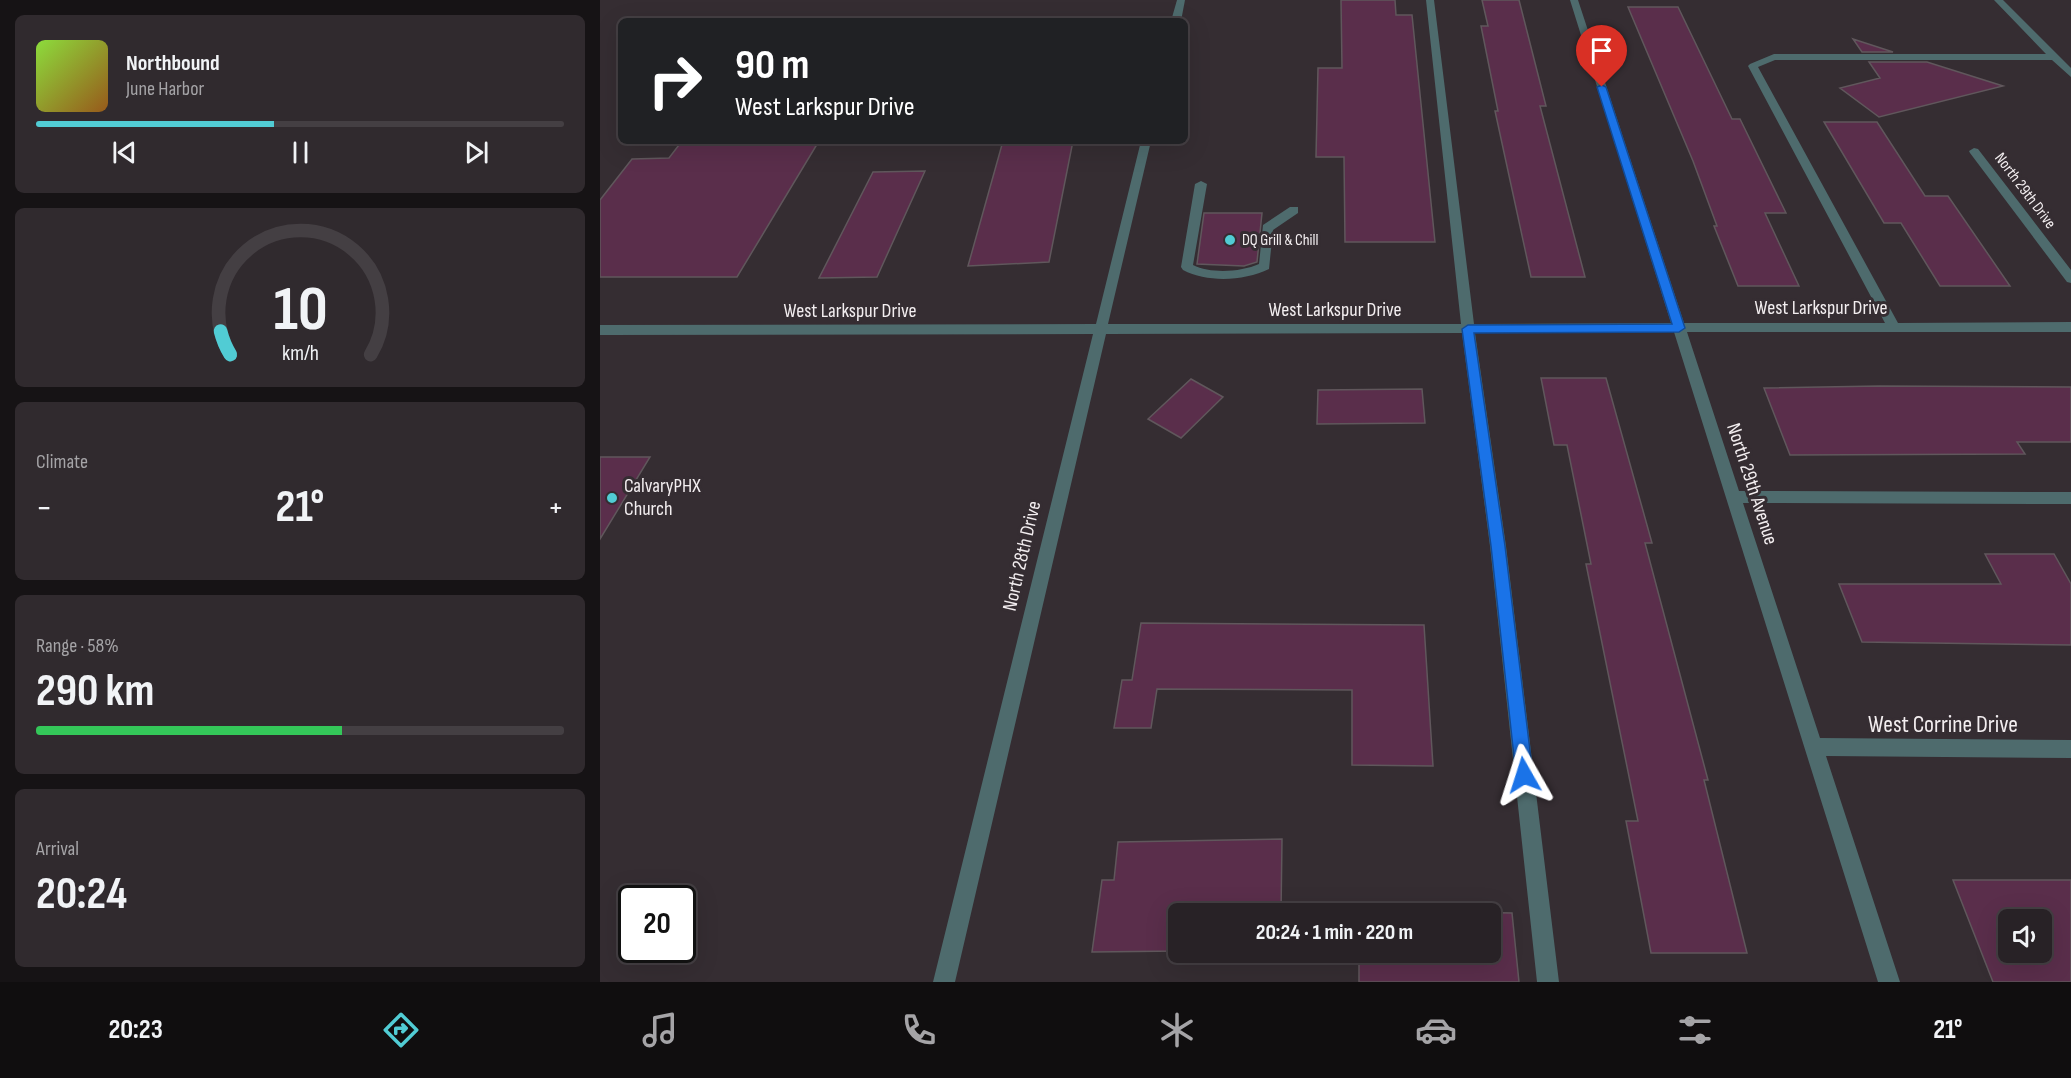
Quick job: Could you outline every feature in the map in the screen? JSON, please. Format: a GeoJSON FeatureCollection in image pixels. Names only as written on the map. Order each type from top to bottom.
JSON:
{"type":"FeatureCollection","features":[{"type":"Feature","properties":{"kind":"street"},"geometry":{"type":"LineString","coordinates":[[1177,18],[1181,0]]}},
{"type":"Feature","properties":{"kind":"street"},"geometry":{"type":"LineString","coordinates":[[1430,0],[1468,329],[1498,546],[1548,982]]}},
{"type":"Feature","properties":{"kind":"street","name":"North 29th Avenue"},"geometry":{"type":"LineString","coordinates":[[1574,0],[1889,982]]}},
{"type":"Feature","properties":{"kind":"street"},"geometry":{"type":"LineString","coordinates":[[1998,0],[2071,74]]}},
{"type":"Feature","properties":{"kind":"street"},"geometry":{"type":"LineString","coordinates":[[1894,328],[1753,66],[1774,57],[2053,57]]}},
{"type":"Feature","properties":{"kind":"street","name":"North 28th Drive"},"geometry":{"type":"LineString","coordinates":[[944,982],[1145,144]]}},
{"type":"Feature","properties":{"kind":"street","name":"North 29th Drive"},"geometry":{"type":"LineString","coordinates":[[1974,151],[2071,279]]}},
{"type":"Feature","properties":{"kind":"street"},"geometry":{"type":"LineString","coordinates":[[1201,184],[1187,267],[1195,273],[1254,273],[1265,266],[1267,228],[1294,210]]}},
{"type":"Feature","properties":{"kind":"street","name":"West Larkspur Drive"},"geometry":{"type":"LineString","coordinates":[[600,330],[1099,331],[2071,327]]}},
{"type":"Feature","properties":{"kind":"street"},"geometry":{"type":"LineString","coordinates":[[1734,497],[2071,498]]}},
{"type":"Feature","properties":{"kind":"street","name":"West Corrine Drive"},"geometry":{"type":"LineString","coordinates":[[1814,747],[2071,749]]}},
{"type":"Feature","properties":{"kind":"building"},"geometry":{"type":"Polygon","coordinates":[[[1341,0],[1395,0],[1396,15],[1412,15],[1435,242],[1345,242],[1344,157],[1316,157],[1318,68],[1342,68],[1341,0]]]}},
{"type":"Feature","properties":{"kind":"building"},"geometry":{"type":"Polygon","coordinates":[[[1482,0],[1519,0],[1546,106],[1540,106],[1585,277],[1531,277],[1495,111],[1498,111],[1481,26],[1488,26],[1482,0]]]}},
{"type":"Feature","properties":{"kind":"building"},"geometry":{"type":"Polygon","coordinates":[[[1628,7],[1678,7],[1732,119],[1740,119],[1786,213],[1765,213],[1799,286],[1738,286],[1714,226],[1717,226],[1693,161],[1628,7]]]}},
{"type":"Feature","properties":{"kind":"building"},"geometry":{"type":"Polygon","coordinates":[[[1853,39],[1893,52],[1862,52],[1853,39]]]}},
{"type":"Feature","properties":{"kind":"building"},"geometry":{"type":"Polygon","coordinates":[[[1869,62],[1927,62],[2003,86],[1879,117],[1840,88],[1880,78],[1869,62]]]}},
{"type":"Feature","properties":{"kind":"building"},"geometry":{"type":"Polygon","coordinates":[[[1824,122],[1877,122],[1925,196],[1948,196],[2010,286],[1940,286],[1901,223],[1884,223],[1824,122]]]}},
{"type":"Feature","properties":{"kind":"building"},"geometry":{"type":"Polygon","coordinates":[[[680,144],[817,144],[737,277],[600,277],[600,200],[632,159],[669,158],[680,144]]]}},
{"type":"Feature","properties":{"kind":"building"},"geometry":{"type":"Polygon","coordinates":[[[1002,144],[1072,144],[1049,262],[968,266],[1002,144]]]}},
{"type":"Feature","properties":{"kind":"building"},"geometry":{"type":"Polygon","coordinates":[[[925,171],[877,277],[819,278],[873,172],[925,171]]]}},
{"type":"Feature","properties":{"kind":"building","name":"DQ Grill & Chill"},"geometry":{"type":"Polygon","coordinates":[[[1204,213],[1262,213],[1257,262],[1244,266],[1197,264],[1204,213]]]}},
{"type":"Feature","properties":{"kind":"building"},"geometry":{"type":"Polygon","coordinates":[[[1541,378],[1606,378],[1652,543],[1645,543],[1708,780],[1704,780],[1747,953],[1651,953],[1626,821],[1638,821],[1586,564],[1591,564],[1567,445],[1554,445],[1541,378]]]}},
{"type":"Feature","properties":{"kind":"building"},"geometry":{"type":"Polygon","coordinates":[[[1191,379],[1223,397],[1181,438],[1148,419],[1191,379]]]}},
{"type":"Feature","properties":{"kind":"building"},"geometry":{"type":"Polygon","coordinates":[[[2071,387],[2071,442],[2017,442],[2025,454],[1790,455],[1764,388],[2071,387]]]}},
{"type":"Feature","properties":{"kind":"building"},"geometry":{"type":"Polygon","coordinates":[[[1422,389],[1425,423],[1317,424],[1318,390],[1422,389]]]}},
{"type":"Feature","properties":{"kind":"building","name":"CalvaryPHX Church"},"geometry":{"type":"Polygon","coordinates":[[[600,457],[650,457],[600,539],[600,457]]]}},
{"type":"Feature","properties":{"kind":"building"},"geometry":{"type":"Polygon","coordinates":[[[1985,554],[2054,554],[2071,584],[2071,645],[1862,642],[1839,584],[2001,584],[1985,554]]]}},
{"type":"Feature","properties":{"kind":"building"},"geometry":{"type":"Polygon","coordinates":[[[1141,623],[1424,625],[1433,766],[1352,765],[1352,690],[1157,689],[1151,728],[1114,728],[1122,680],[1132,680],[1141,623]]]}},
{"type":"Feature","properties":{"kind":"building"},"geometry":{"type":"Polygon","coordinates":[[[1282,839],[1281,903],[1168,903],[1168,951],[1092,952],[1102,880],[1114,880],[1118,842],[1282,839]]]}},
{"type":"Feature","properties":{"kind":"building"},"geometry":{"type":"Polygon","coordinates":[[[1953,880],[2071,880],[2071,982],[1993,982],[1953,880]]]}},
{"type":"Feature","properties":{"kind":"building"},"geometry":{"type":"Polygon","coordinates":[[[1501,913],[1512,913],[1519,982],[1359,982],[1359,963],[1501,963],[1501,913]]]}},
{"type":"Feature","properties":{"kind":"place","name":"DQ Grill & Chill"},"geometry":{"type":"Point","coordinates":[1230,240]}},
{"type":"Feature","properties":{"kind":"place","name":"CalvaryPHX Church"},"geometry":{"type":"Point","coordinates":[612,498]}},
{"type":"Feature","properties":{"kind":"route"},"geometry":{"type":"LineString","coordinates":[[1524,775],[1498,546],[1468,329],[1679,328],[1602,87]]}}]}
